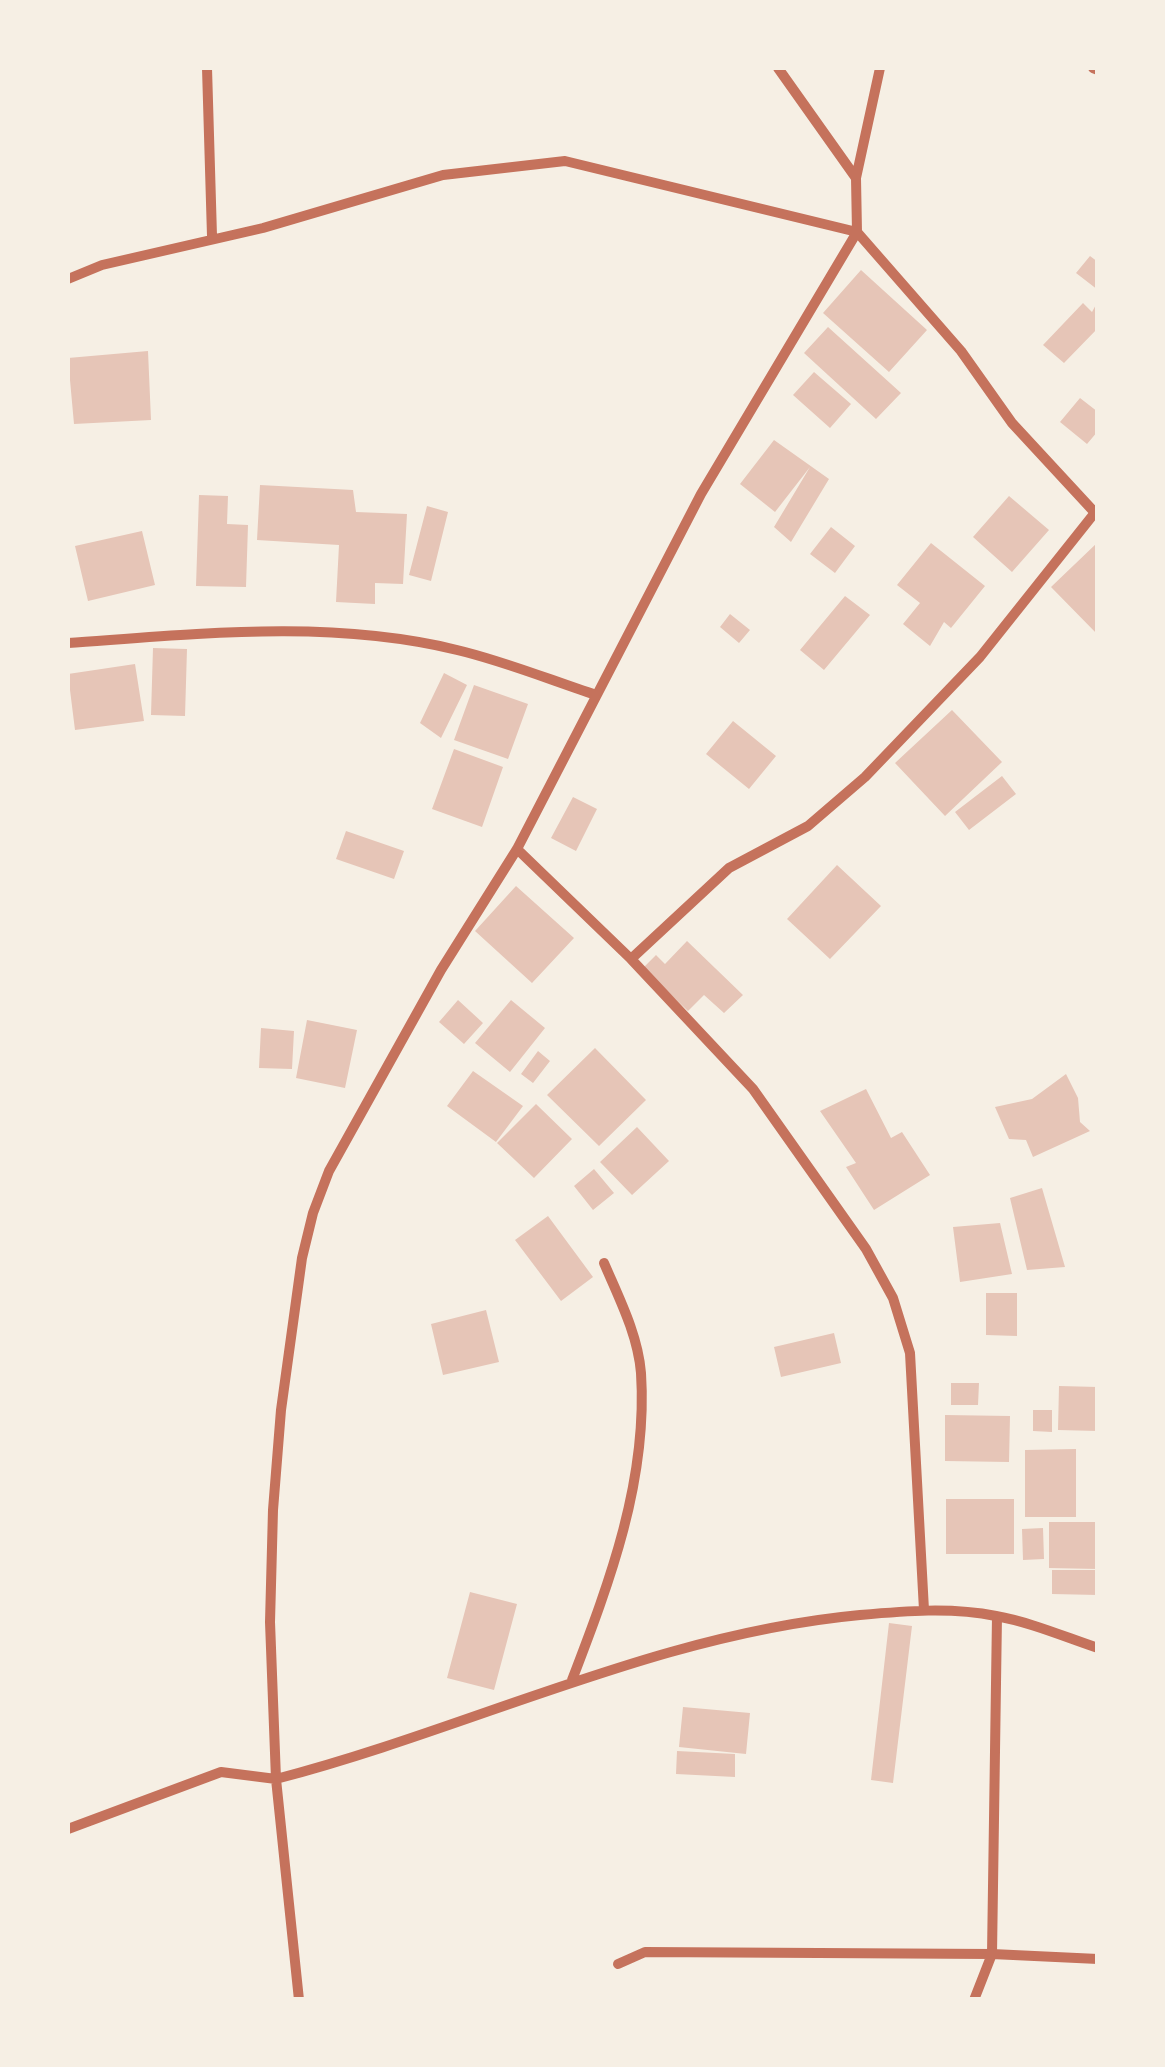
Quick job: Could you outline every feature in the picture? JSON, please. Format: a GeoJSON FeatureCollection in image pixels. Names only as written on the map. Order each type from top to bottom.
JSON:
{"type":"FeatureCollection","features":[{"type":"Feature","properties":{"kind":"street"},"geometry":{"type":"LineString","coordinates":[[207,68],[212,236]]}},
{"type":"Feature","properties":{"kind":"street"},"geometry":{"type":"LineString","coordinates":[[778,68],[856,178]]}},
{"type":"Feature","properties":{"kind":"street"},"geometry":{"type":"LineString","coordinates":[[299,2000],[276,1779],[270,1622],[272,1510],[280,1410],[302,1258],[313,1214],[329,1171],[442,970],[517,849],[702,494],[857,232],[856,178],[880,68]]}},
{"type":"Feature","properties":{"kind":"street"},"geometry":{"type":"LineString","coordinates":[[68,279],[102,265],[212,236],[263,228],[443,174],[565,161],[857,232],[961,352],[1012,423],[1097,513],[980,657],[865,777],[808,826],[729,868],[631,959]]}},
{"type":"Feature","properties":{"kind":"street"},"geometry":{"type":"LineString","coordinates":[[68,642],[246,631],[348,634],[457,650],[596,695]]}},
{"type":"Feature","properties":{"kind":"street"},"geometry":{"type":"LineString","coordinates":[[517,849],[631,959],[754,1089],[866,1249],[893,1298],[910,1354],[924,1610]]}},
{"type":"Feature","properties":{"kind":"street"},"geometry":{"type":"LineString","coordinates":[[572,1680],[612,1576],[634,1486],[641,1372],[628,1318],[604,1263]]}},
{"type":"Feature","properties":{"kind":"street"},"geometry":{"type":"LineString","coordinates":[[68,1829],[221,1772],[276,1779],[408,1741],[572,1680],[802,1621],[924,1610],[997,1616],[1098,1648]]}},
{"type":"Feature","properties":{"kind":"street"},"geometry":{"type":"LineString","coordinates":[[974,2000],[992,1954],[997,1616]]}},
{"type":"Feature","properties":{"kind":"street"},"geometry":{"type":"LineString","coordinates":[[618,1964],[646,1952],[1098,1958]]}},
{"type":"Feature","properties":{"kind":"building"},"geometry":{"type":"Polygon","coordinates":[[[1090,256],[1098,262],[1098,290],[1076,273],[1090,256]]]}},
{"type":"Feature","properties":{"kind":"building"},"geometry":{"type":"Polygon","coordinates":[[[861,270],[927,330],[889,372],[823,313],[861,270]]]}},
{"type":"Feature","properties":{"kind":"building"},"geometry":{"type":"Polygon","coordinates":[[[1098,301],[1098,328],[1064,363],[1043,345],[1083,303],[1092,312],[1098,301]]]}},
{"type":"Feature","properties":{"kind":"building"},"geometry":{"type":"Polygon","coordinates":[[[828,327],[901,393],[876,419],[804,353],[828,327]]]}},
{"type":"Feature","properties":{"kind":"building"},"geometry":{"type":"Polygon","coordinates":[[[148,351],[151,420],[74,424],[68,358],[148,351]]]}},
{"type":"Feature","properties":{"kind":"building"},"geometry":{"type":"Polygon","coordinates":[[[814,372],[851,404],[830,428],[793,395],[814,372]]]}},
{"type":"Feature","properties":{"kind":"building"},"geometry":{"type":"Polygon","coordinates":[[[1080,398],[1098,412],[1098,431],[1087,444],[1060,422],[1080,398]]]}},
{"type":"Feature","properties":{"kind":"building"},"geometry":{"type":"Polygon","coordinates":[[[774,440],[829,479],[791,542],[774,527],[810,467],[775,512],[740,484],[774,440]]]}},
{"type":"Feature","properties":{"kind":"building"},"geometry":{"type":"Polygon","coordinates":[[[260,485],[353,490],[356,512],[407,514],[403,584],[375,583],[375,604],[336,602],[339,545],[257,540],[260,485]]]}},
{"type":"Feature","properties":{"kind":"building"},"geometry":{"type":"Polygon","coordinates":[[[199,495],[228,496],[227,524],[248,525],[246,587],[196,586],[199,495]]]}},
{"type":"Feature","properties":{"kind":"building"},"geometry":{"type":"Polygon","coordinates":[[[1009,496],[1049,530],[1012,572],[973,537],[1009,496]]]}},
{"type":"Feature","properties":{"kind":"building"},"geometry":{"type":"Polygon","coordinates":[[[427,506],[448,512],[431,581],[409,575],[427,506]]]}},
{"type":"Feature","properties":{"kind":"building"},"geometry":{"type":"Polygon","coordinates":[[[831,527],[855,546],[835,573],[810,554],[831,527]]]}},
{"type":"Feature","properties":{"kind":"building"},"geometry":{"type":"Polygon","coordinates":[[[142,531],[155,585],[88,601],[75,546],[142,531]]]}},
{"type":"Feature","properties":{"kind":"building"},"geometry":{"type":"Polygon","coordinates":[[[1098,542],[1098,635],[1051,587],[1098,542]]]}},
{"type":"Feature","properties":{"kind":"building"},"geometry":{"type":"Polygon","coordinates":[[[931,543],[985,586],[951,628],[944,622],[930,646],[903,624],[920,603],[897,585],[931,543]]]}},
{"type":"Feature","properties":{"kind":"building"},"geometry":{"type":"Polygon","coordinates":[[[845,596],[870,615],[824,670],[800,650],[845,596]]]}},
{"type":"Feature","properties":{"kind":"building"},"geometry":{"type":"Polygon","coordinates":[[[730,614],[750,630],[739,643],[720,627],[730,614]]]}},
{"type":"Feature","properties":{"kind":"building"},"geometry":{"type":"Polygon","coordinates":[[[153,648],[187,649],[185,716],[151,715],[153,648]]]}},
{"type":"Feature","properties":{"kind":"building"},"geometry":{"type":"Polygon","coordinates":[[[135,664],[144,721],[75,730],[68,674],[135,664]]]}},
{"type":"Feature","properties":{"kind":"building"},"geometry":{"type":"Polygon","coordinates":[[[444,673],[467,685],[441,738],[420,723],[444,673]]]}},
{"type":"Feature","properties":{"kind":"building"},"geometry":{"type":"Polygon","coordinates":[[[474,685],[528,704],[508,759],[454,740],[474,685]]]}},
{"type":"Feature","properties":{"kind":"building"},"geometry":{"type":"Polygon","coordinates":[[[952,710],[1002,762],[945,816],[895,763],[952,710]]]}},
{"type":"Feature","properties":{"kind":"building"},"geometry":{"type":"Polygon","coordinates":[[[733,721],[776,756],[749,789],[706,754],[733,721]]]}},
{"type":"Feature","properties":{"kind":"building"},"geometry":{"type":"Polygon","coordinates":[[[454,749],[503,767],[482,827],[432,809],[454,749]]]}},
{"type":"Feature","properties":{"kind":"building"},"geometry":{"type":"Polygon","coordinates":[[[1002,776],[1016,794],[969,830],[955,812],[1002,776]]]}},
{"type":"Feature","properties":{"kind":"building"},"geometry":{"type":"Polygon","coordinates":[[[573,797],[597,809],[576,851],[551,838],[573,797]]]}},
{"type":"Feature","properties":{"kind":"building"},"geometry":{"type":"Polygon","coordinates":[[[346,831],[404,851],[394,879],[336,859],[346,831]]]}},
{"type":"Feature","properties":{"kind":"building"},"geometry":{"type":"Polygon","coordinates":[[[837,865],[881,906],[830,959],[787,919],[837,865]]]}},
{"type":"Feature","properties":{"kind":"building"},"geometry":{"type":"Polygon","coordinates":[[[516,886],[574,938],[532,983],[475,931],[516,886]]]}},
{"type":"Feature","properties":{"kind":"building"},"geometry":{"type":"Polygon","coordinates":[[[687,941],[743,995],[724,1013],[704,995],[688,1011],[643,968],[656,955],[665,964],[687,941]]]}},
{"type":"Feature","properties":{"kind":"building"},"geometry":{"type":"Polygon","coordinates":[[[458,1000],[483,1023],[464,1044],[439,1022],[458,1000]]]}},
{"type":"Feature","properties":{"kind":"building"},"geometry":{"type":"Polygon","coordinates":[[[511,1000],[545,1028],[510,1072],[475,1043],[511,1000]]]}},
{"type":"Feature","properties":{"kind":"building"},"geometry":{"type":"Polygon","coordinates":[[[307,1020],[357,1030],[345,1088],[296,1078],[307,1020]]]}},
{"type":"Feature","properties":{"kind":"building"},"geometry":{"type":"Polygon","coordinates":[[[261,1028],[294,1031],[292,1069],[259,1068],[261,1028]]]}},
{"type":"Feature","properties":{"kind":"building"},"geometry":{"type":"Polygon","coordinates":[[[595,1048],[646,1100],[599,1146],[547,1095],[595,1048]]]}},
{"type":"Feature","properties":{"kind":"building"},"geometry":{"type":"Polygon","coordinates":[[[538,1051],[550,1061],[533,1083],[521,1074],[538,1051]]]}},
{"type":"Feature","properties":{"kind":"building"},"geometry":{"type":"Polygon","coordinates":[[[473,1071],[523,1106],[496,1142],[447,1106],[473,1071]]]}},
{"type":"Feature","properties":{"kind":"building"},"geometry":{"type":"Polygon","coordinates":[[[1066,1074],[1078,1098],[1080,1122],[1090,1131],[1033,1157],[1026,1140],[1009,1139],[995,1107],[1032,1099],[1066,1074]]]}},
{"type":"Feature","properties":{"kind":"building"},"geometry":{"type":"Polygon","coordinates":[[[866,1089],[891,1138],[902,1132],[930,1175],[874,1210],[846,1167],[856,1163],[820,1111],[866,1089]]]}},
{"type":"Feature","properties":{"kind":"building"},"geometry":{"type":"Polygon","coordinates":[[[536,1104],[572,1139],[534,1178],[497,1143],[536,1104]]]}},
{"type":"Feature","properties":{"kind":"building"},"geometry":{"type":"Polygon","coordinates":[[[637,1127],[669,1161],[632,1195],[600,1162],[637,1127]]]}},
{"type":"Feature","properties":{"kind":"building"},"geometry":{"type":"Polygon","coordinates":[[[594,1169],[614,1193],[593,1210],[574,1186],[594,1169]]]}},
{"type":"Feature","properties":{"kind":"building"},"geometry":{"type":"Polygon","coordinates":[[[1042,1188],[1065,1267],[1027,1270],[1010,1198],[1042,1188]]]}},
{"type":"Feature","properties":{"kind":"building"},"geometry":{"type":"Polygon","coordinates":[[[548,1216],[593,1277],[561,1301],[515,1240],[548,1216]]]}},
{"type":"Feature","properties":{"kind":"building"},"geometry":{"type":"Polygon","coordinates":[[[1000,1223],[1012,1274],[960,1282],[953,1227],[1000,1223]]]}},
{"type":"Feature","properties":{"kind":"building"},"geometry":{"type":"Polygon","coordinates":[[[986,1293],[1017,1293],[1017,1336],[986,1335],[986,1293]]]}},
{"type":"Feature","properties":{"kind":"building"},"geometry":{"type":"Polygon","coordinates":[[[486,1310],[499,1362],[443,1375],[431,1324],[486,1310]]]}},
{"type":"Feature","properties":{"kind":"building"},"geometry":{"type":"Polygon","coordinates":[[[834,1333],[841,1363],[781,1377],[774,1347],[834,1333]]]}},
{"type":"Feature","properties":{"kind":"building"},"geometry":{"type":"Polygon","coordinates":[[[951,1383],[979,1383],[978,1405],[951,1405],[951,1383]]]}},
{"type":"Feature","properties":{"kind":"building"},"geometry":{"type":"Polygon","coordinates":[[[1059,1386],[1098,1387],[1098,1431],[1058,1430],[1059,1386]]]}},
{"type":"Feature","properties":{"kind":"building"},"geometry":{"type":"Polygon","coordinates":[[[1033,1410],[1052,1410],[1052,1432],[1033,1431],[1033,1410]]]}},
{"type":"Feature","properties":{"kind":"building"},"geometry":{"type":"Polygon","coordinates":[[[945,1415],[1010,1416],[1009,1462],[945,1461],[945,1415]]]}},
{"type":"Feature","properties":{"kind":"building"},"geometry":{"type":"Polygon","coordinates":[[[1076,1449],[1076,1517],[1025,1517],[1025,1450],[1076,1449]]]}},
{"type":"Feature","properties":{"kind":"building"},"geometry":{"type":"Polygon","coordinates":[[[946,1499],[1014,1499],[1014,1554],[946,1554],[946,1499]]]}},
{"type":"Feature","properties":{"kind":"building"},"geometry":{"type":"Polygon","coordinates":[[[1049,1522],[1098,1522],[1098,1569],[1049,1568],[1049,1522]]]}},
{"type":"Feature","properties":{"kind":"building"},"geometry":{"type":"Polygon","coordinates":[[[1043,1528],[1044,1559],[1023,1560],[1022,1529],[1043,1528]]]}},
{"type":"Feature","properties":{"kind":"building"},"geometry":{"type":"Polygon","coordinates":[[[1052,1570],[1098,1570],[1098,1595],[1052,1594],[1052,1570]]]}},
{"type":"Feature","properties":{"kind":"building"},"geometry":{"type":"Polygon","coordinates":[[[470,1592],[517,1604],[494,1690],[447,1678],[470,1592]]]}},
{"type":"Feature","properties":{"kind":"building"},"geometry":{"type":"Polygon","coordinates":[[[889,1623],[912,1626],[893,1783],[871,1780],[889,1623]]]}},
{"type":"Feature","properties":{"kind":"building"},"geometry":{"type":"Polygon","coordinates":[[[683,1707],[750,1713],[746,1754],[679,1747],[683,1707]]]}},
{"type":"Feature","properties":{"kind":"building"},"geometry":{"type":"Polygon","coordinates":[[[677,1751],[735,1754],[735,1777],[676,1774],[677,1751]]]}}]}
